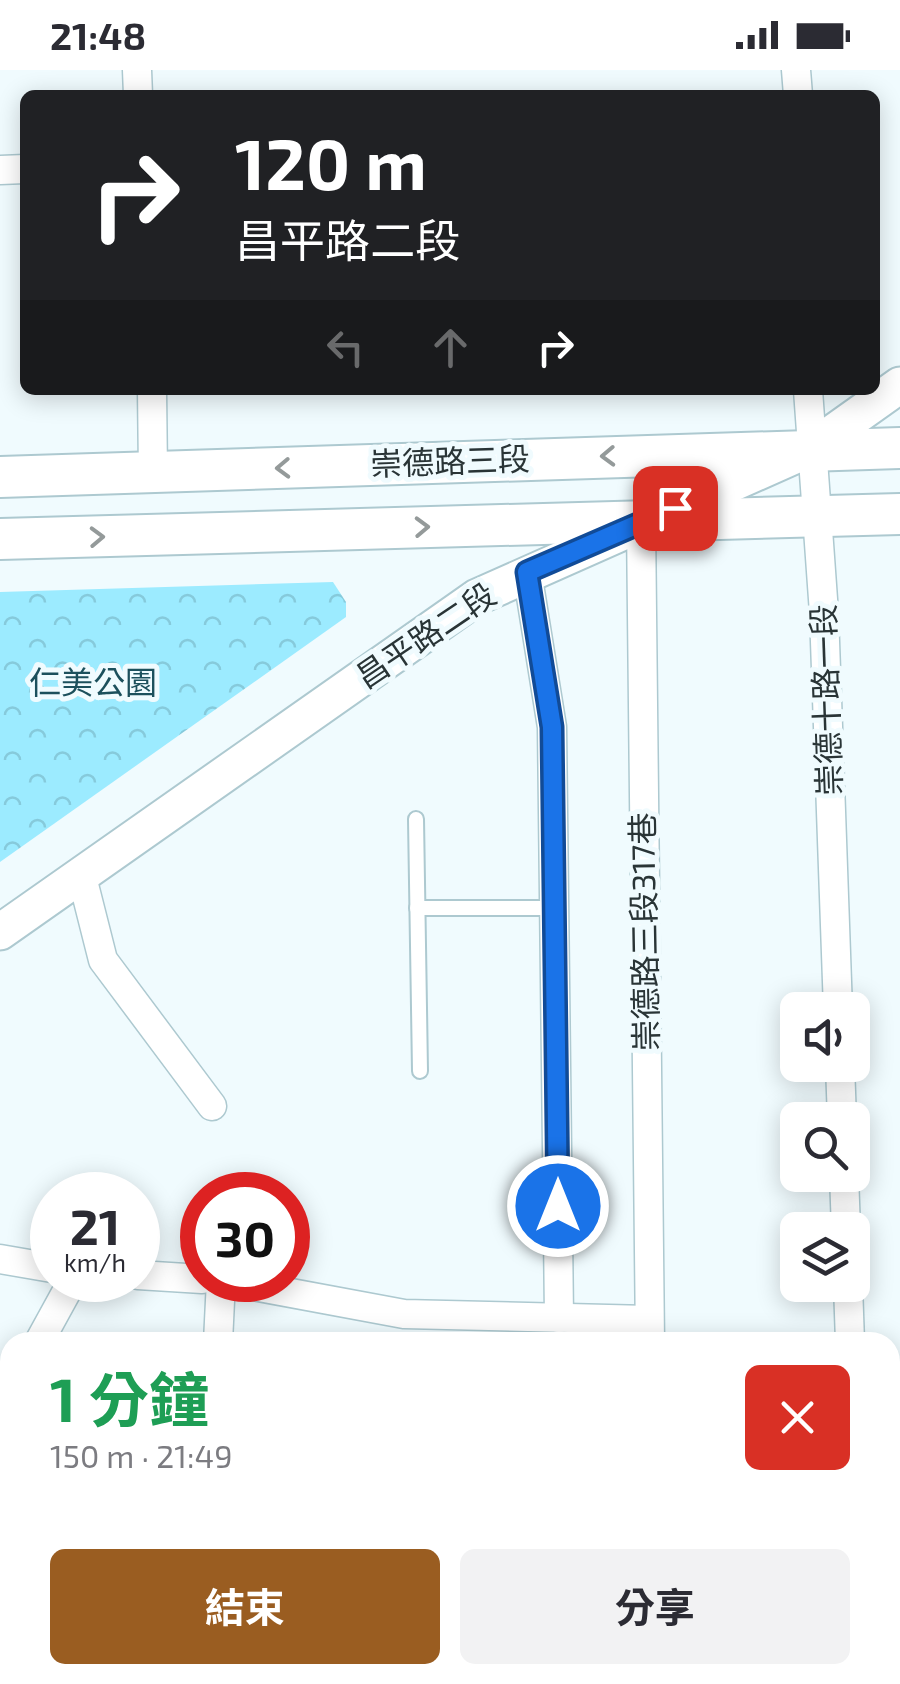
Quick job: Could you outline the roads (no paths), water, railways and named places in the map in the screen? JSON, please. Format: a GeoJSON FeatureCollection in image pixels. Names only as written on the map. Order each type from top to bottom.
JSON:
{"type":"FeatureCollection","features":[{"type":"Feature","properties":{"kind":"main road","name":"崇德路三段"},"geometry":{"type":"LineString","coordinates":[[0,477],[900,448]]}},
{"type":"Feature","properties":{"kind":"main road","name":"崇德路三段"},"geometry":{"type":"LineString","coordinates":[[0,540],[900,514]]}},
{"type":"Feature","properties":{"kind":"street","name":"昌平路二段"},"geometry":{"type":"LineString","coordinates":[[0,932],[478,597],[810,448],[900,385]]}},
{"type":"Feature","properties":{"kind":"street"},"geometry":{"type":"LineString","coordinates":[[152,395],[153,474]]}},
{"type":"Feature","properties":{"kind":"street","name":"崇德十路一段"},"geometry":{"type":"LineString","coordinates":[[808,395],[824,613],[837,992]]}},
{"type":"Feature","properties":{"kind":"street","name":"崇德路三段317巷"},"geometry":{"type":"LineString","coordinates":[[641,522],[649,1331]]}},
{"type":"Feature","properties":{"kind":"street"},"geometry":{"type":"LineString","coordinates":[[527,572],[552,727],[559,1318]]}},
{"type":"Feature","properties":{"kind":"street"},"geometry":{"type":"LineString","coordinates":[[81,873],[103,960],[212,1106]]}},
{"type":"Feature","properties":{"kind":"street"},"geometry":{"type":"LineString","coordinates":[[0,1260],[30,1265]]}},
{"type":"Feature","properties":{"kind":"street"},"geometry":{"type":"LineString","coordinates":[[310,1297],[404,1314],[559,1318],[649,1331]]}},
{"type":"Feature","properties":{"kind":"street"},"geometry":{"type":"LineString","coordinates":[[44,1332],[61,1302]]}},
{"type":"Feature","properties":{"kind":"street"},"geometry":{"type":"LineString","coordinates":[[218,1332],[220,1302]]}},
{"type":"Feature","properties":{"kind":"street"},"geometry":{"type":"LineString","coordinates":[[849,1302],[850,1332]]}},
{"type":"Feature","properties":{"kind":"street"},"geometry":{"type":"LineString","coordinates":[[402,1332],[404,1314]]}},
{"type":"Feature","properties":{"kind":"lane"},"geometry":{"type":"LineString","coordinates":[[416,819],[420,1071]]}},
{"type":"Feature","properties":{"kind":"lane"},"geometry":{"type":"LineString","coordinates":[[417,908],[556,908]]}},
{"type":"Feature","properties":{"kind":"park label","name":"仁美公園"},"geometry":{"type":"Point","coordinates":[93,683]}}]}
